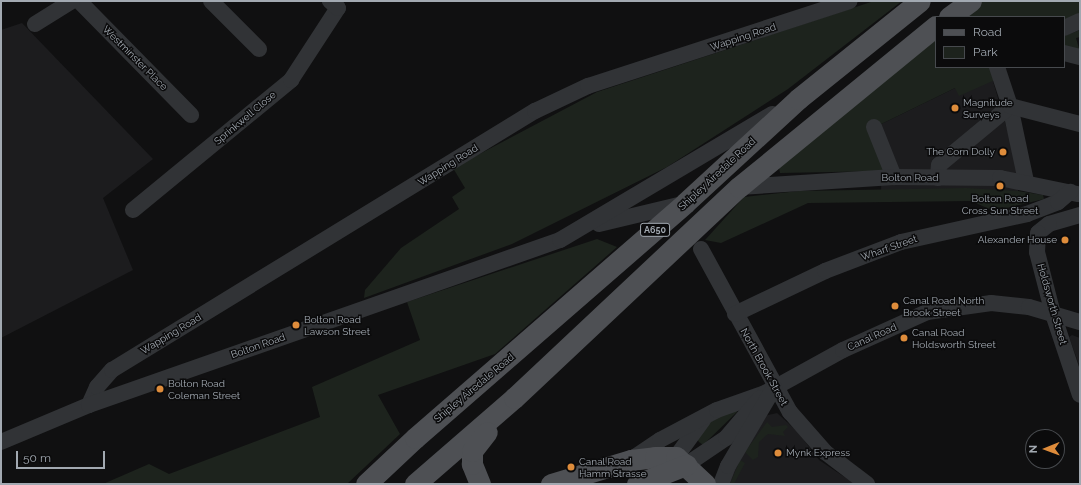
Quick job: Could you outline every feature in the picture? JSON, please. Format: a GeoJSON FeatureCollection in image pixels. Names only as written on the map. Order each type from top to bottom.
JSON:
{"type":"FeatureCollection","features":[{"type":"Feature","properties":{"kind":"main road","name":"Shipley Airedale Road"},"geometry":{"type":"LineString","coordinates":[[390,460],[685,203],[798,99],[920,1]]}},
{"type":"Feature","properties":{"kind":"main road"},"geometry":{"type":"LineString","coordinates":[[950,16],[971,1]]}},
{"type":"Feature","properties":{"kind":"main road","name":"A650"},"geometry":{"type":"LineString","coordinates":[[415,484],[514,398],[739,187],[935,27]]}},
{"type":"Feature","properties":{"kind":"main road"},"geometry":{"type":"LineString","coordinates":[[685,203],[739,187]]}},
{"type":"Feature","properties":{"kind":"main road"},"geometry":{"type":"LineString","coordinates":[[480,484],[472,464],[472,451],[514,398]]}},
{"type":"Feature","properties":{"kind":"main road"},"geometry":{"type":"LineString","coordinates":[[386,484],[390,460]]}},
{"type":"Feature","properties":{"kind":"main road","name":"A650"},"geometry":{"type":"LineString","coordinates":[[366,484],[390,460]]}},
{"type":"Feature","properties":{"kind":"main road"},"geometry":{"type":"LineString","coordinates":[[631,460],[677,469],[705,484]]}},
{"type":"Feature","properties":{"kind":"main road","name":"Canal Road"},"geometry":{"type":"LineString","coordinates":[[552,484],[631,460]]}},
{"type":"Feature","properties":{"kind":"main road"},"geometry":{"type":"LineString","coordinates":[[638,484],[677,469]]}},
{"type":"Feature","properties":{"kind":"street"},"geometry":{"type":"LineString","coordinates":[[35,24],[72,1]]}},
{"type":"Feature","properties":{"kind":"street","name":"Westminster Place"},"geometry":{"type":"LineString","coordinates":[[79,1],[191,115]]}},
{"type":"Feature","properties":{"kind":"street"},"geometry":{"type":"LineString","coordinates":[[211,1],[259,49]]}},
{"type":"Feature","properties":{"kind":"street","name":"Wapping Road"},"geometry":{"type":"LineString","coordinates":[[89,405],[97,387],[112,370],[535,110],[588,86],[850,1]]}},
{"type":"Feature","properties":{"kind":"street","name":"Sprinkwell Close"},"geometry":{"type":"LineString","coordinates":[[133,210],[291,80],[334,5]]}},
{"type":"Feature","properties":{"kind":"street"},"geometry":{"type":"LineString","coordinates":[[1065,28],[1080,21]]}},
{"type":"Feature","properties":{"kind":"street"},"geometry":{"type":"LineString","coordinates":[[1065,53],[1080,56]]}},
{"type":"Feature","properties":{"kind":"street"},"geometry":{"type":"LineString","coordinates":[[997,68],[1010,106],[1026,181]]}},
{"type":"Feature","properties":{"kind":"street","name":"Bolton Road"},"geometry":{"type":"LineString","coordinates":[[1,442],[89,405],[445,282],[560,240],[798,99]]}},
{"type":"Feature","properties":{"kind":"street"},"geometry":{"type":"LineString","coordinates":[[1010,106],[1080,124]]}},
{"type":"Feature","properties":{"kind":"street"},"geometry":{"type":"LineString","coordinates":[[938,178],[939,165],[1010,106]]}},
{"type":"Feature","properties":{"kind":"street"},"geometry":{"type":"LineString","coordinates":[[874,128],[894,178]]}},
{"type":"Feature","properties":{"kind":"street","name":"Bolton Road"},"geometry":{"type":"LineString","coordinates":[[739,187],[894,178],[938,178],[1026,181],[1075,194]]}},
{"type":"Feature","properties":{"kind":"street","name":"Wharf Street"},"geometry":{"type":"LineString","coordinates":[[735,314],[825,272],[901,242],[1027,214],[1075,194]]}},
{"type":"Feature","properties":{"kind":"street","name":"Bolton Road"},"geometry":{"type":"LineString","coordinates":[[584,227],[685,203]]}},
{"type":"Feature","properties":{"kind":"street","name":"Holdsworth Street"},"geometry":{"type":"LineString","coordinates":[[1080,215],[1049,224],[1038,233],[1037,252],[1053,314],[1080,395]]}},
{"type":"Feature","properties":{"kind":"street","name":"North Brook Street"},"geometry":{"type":"LineString","coordinates":[[701,248],[735,314],[770,390],[825,452],[867,484]]}},
{"type":"Feature","properties":{"kind":"street","name":"Canal Road"},"geometry":{"type":"LineString","coordinates":[[631,460],[705,416],[770,390],[843,350],[927,312],[990,303],[1053,314],[1080,322]]}},
{"type":"Feature","properties":{"kind":"street"},"geometry":{"type":"LineString","coordinates":[[722,484],[728,466],[770,390]]}},
{"type":"Feature","properties":{"kind":"street","name":"Canal Road"},"geometry":{"type":"LineString","coordinates":[[677,469],[726,438],[770,390]]}},
{"type":"Feature","properties":{"kind":"street"},"geometry":{"type":"LineString","coordinates":[[677,469],[705,416]]}},
{"type":"Feature","properties":{"kind":"shaded area"},"geometry":{"type":"Polygon","coordinates":[[[22,23],[153,159],[103,198],[133,270],[1,338],[1,30],[22,23]]]}},
{"type":"Feature","properties":{"kind":"shaded area"},"geometry":{"type":"Polygon","coordinates":[[[990,71],[1019,170],[1018,191],[881,190],[882,172],[869,130],[990,71]]]}},
{"type":"Feature","properties":{"kind":"shaded area"},"geometry":{"type":"Polygon","coordinates":[[[1072,335],[1080,338],[1080,368],[1069,337],[1072,335]]]}},
{"type":"Feature","properties":{"kind":"shaded area"},"geometry":{"type":"Polygon","coordinates":[[[777,413],[798,432],[819,460],[855,484],[725,484],[764,416],[777,413]]]}},
{"type":"Feature","properties":{"kind":"green space"},"geometry":{"type":"Polygon","coordinates":[[[874,1],[902,1],[788,89],[667,167],[512,244],[364,298],[365,290],[401,248],[459,209],[452,197],[465,188],[453,168],[597,92],[874,1]]]}},
{"type":"Feature","properties":{"kind":"green space"},"geometry":{"type":"Polygon","coordinates":[[[983,1],[1080,1],[1080,15],[1065,21],[1065,16],[962,16],[983,1]]]}},
{"type":"Feature","properties":{"kind":"green space"},"geometry":{"type":"Polygon","coordinates":[[[1080,30],[1080,37],[1076,38],[1080,52],[1065,48],[1065,36],[1080,30]]]}},
{"type":"Feature","properties":{"kind":"green space"},"geometry":{"type":"Polygon","coordinates":[[[935,36],[935,68],[990,68],[995,80],[959,96],[955,88],[869,130],[884,171],[780,173],[779,168],[935,36]]]}},
{"type":"Feature","properties":{"kind":"green space"},"geometry":{"type":"Polygon","coordinates":[[[966,188],[1018,191],[1043,195],[1044,199],[994,211],[971,201],[808,203],[721,243],[705,240],[744,197],[799,191],[966,188]]]}},
{"type":"Feature","properties":{"kind":"green space"},"geometry":{"type":"Polygon","coordinates":[[[597,239],[617,247],[495,354],[378,395],[400,434],[347,484],[103,484],[149,464],[169,474],[320,417],[312,387],[420,340],[407,302],[597,239]]]}},
{"type":"Feature","properties":{"kind":"green space"},"geometry":{"type":"Polygon","coordinates":[[[734,406],[737,412],[703,445],[699,442],[697,439],[708,423],[734,406]]]}},
{"type":"Feature","properties":{"kind":"green space"},"geometry":{"type":"Polygon","coordinates":[[[767,422],[772,427],[786,425],[788,427],[783,432],[785,436],[768,434],[759,442],[758,457],[753,460],[745,452],[767,422]]]}},
{"type":"Feature","properties":{"kind":"green space"},"geometry":{"type":"Polygon","coordinates":[[[740,460],[745,463],[734,484],[730,484],[740,460]]]}},
{"type":"Feature","properties":{"kind":"place","name":"Magnitude Surveys"},"geometry":{"type":"Point","coordinates":[955,108]}},
{"type":"Feature","properties":{"kind":"place","name":"The Corn Dolly"},"geometry":{"type":"Point","coordinates":[1003,152]}},
{"type":"Feature","properties":{"kind":"place","name":"Bolton Road Cross Sun Street"},"geometry":{"type":"Point","coordinates":[1000,186]}},
{"type":"Feature","properties":{"kind":"place","name":"Alexander House"},"geometry":{"type":"Point","coordinates":[1065,240]}},
{"type":"Feature","properties":{"kind":"place","name":"Canal Road North Brook Street"},"geometry":{"type":"Point","coordinates":[895,306]}},
{"type":"Feature","properties":{"kind":"place","name":"Bolton Road Lawson Street"},"geometry":{"type":"Point","coordinates":[296,325]}},
{"type":"Feature","properties":{"kind":"place","name":"Canal Road Holdsworth Street"},"geometry":{"type":"Point","coordinates":[904,338]}},
{"type":"Feature","properties":{"kind":"place","name":"Bolton Road Coleman Street"},"geometry":{"type":"Point","coordinates":[160,389]}},
{"type":"Feature","properties":{"kind":"place","name":"Mynk Express"},"geometry":{"type":"Point","coordinates":[778,453]}},
{"type":"Feature","properties":{"kind":"place","name":"Canal Road Hamm Strasse"},"geometry":{"type":"Point","coordinates":[571,467]}}]}
